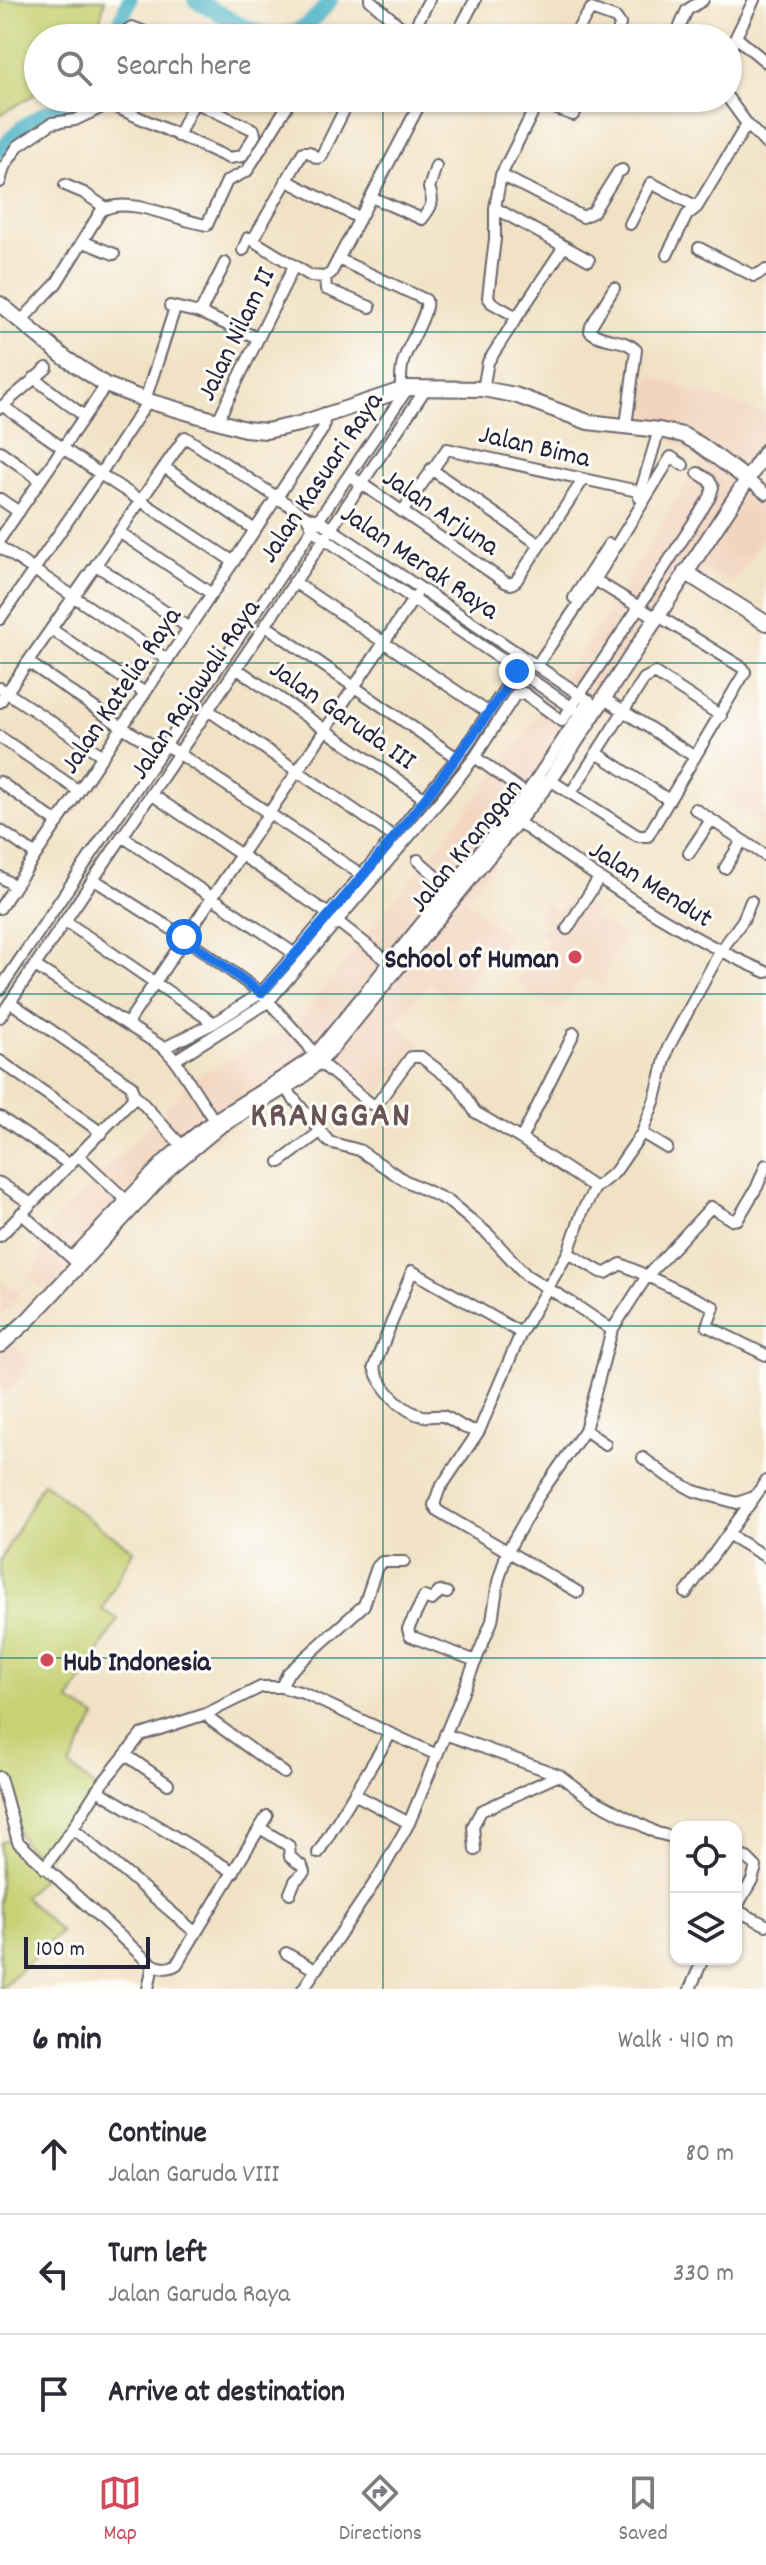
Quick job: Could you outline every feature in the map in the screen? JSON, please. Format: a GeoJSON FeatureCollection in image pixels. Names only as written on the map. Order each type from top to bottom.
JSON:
{"type":"FeatureCollection","features":[{"type":"Feature","properties":{"kind":"main road"},"geometry":{"type":"LineString","coordinates":[[0,304],[65,358],[106,385],[245,429],[266,431],[299,424],[405,389],[483,389],[515,395],[588,422],[683,435],[748,480]]}},
{"type":"Feature","properties":{"kind":"main road","name":"Jalan Kranggan"},"geometry":{"type":"LineString","coordinates":[[0,1345],[27,1321],[75,1261],[129,1204],[216,1124],[285,1088],[337,1041],[453,891],[518,822],[550,780],[587,706],[656,616],[766,451]]}},
{"type":"Feature","properties":{"kind":"main road"},"geometry":{"type":"LineString","coordinates":[[685,572],[766,623]]}},
{"type":"Feature","properties":{"kind":"street"},"geometry":{"type":"LineString","coordinates":[[370,0],[398,24]]}},
{"type":"Feature","properties":{"kind":"street"},"geometry":{"type":"LineString","coordinates":[[417,24],[429,0]]}},
{"type":"Feature","properties":{"kind":"street"},"geometry":{"type":"LineString","coordinates":[[462,24],[475,0]]}},
{"type":"Feature","properties":{"kind":"street"},"geometry":{"type":"LineString","coordinates":[[681,24],[687,10],[703,0]]}},
{"type":"Feature","properties":{"kind":"street"},"geometry":{"type":"LineString","coordinates":[[742,25],[754,0]]}},
{"type":"Feature","properties":{"kind":"street"},"geometry":{"type":"LineString","coordinates":[[581,24],[591,9],[616,18],[620,24]]}},
{"type":"Feature","properties":{"kind":"street"},"geometry":{"type":"LineString","coordinates":[[742,42],[766,62]]}},
{"type":"Feature","properties":{"kind":"street"},"geometry":{"type":"LineString","coordinates":[[0,182],[4,167],[18,146],[52,123],[75,120],[90,112]]}},
{"type":"Feature","properties":{"kind":"street"},"geometry":{"type":"LineString","coordinates":[[131,112],[178,136],[236,158],[242,156],[255,135],[254,130],[219,112]]}},
{"type":"Feature","properties":{"kind":"street"},"geometry":{"type":"LineString","coordinates":[[178,136],[187,112]]}},
{"type":"Feature","properties":{"kind":"street"},"geometry":{"type":"LineString","coordinates":[[21,321],[56,284],[101,211],[106,208],[130,205],[207,225],[227,181],[247,171],[283,112]]}},
{"type":"Feature","properties":{"kind":"street"},"geometry":{"type":"LineString","coordinates":[[254,238],[303,152],[321,157],[343,112]]}},
{"type":"Feature","properties":{"kind":"street"},"geometry":{"type":"LineString","coordinates":[[254,238],[257,243],[311,276],[325,277],[331,273],[416,112]]}},
{"type":"Feature","properties":{"kind":"street"},"geometry":{"type":"LineString","coordinates":[[517,317],[492,303],[488,297],[495,239],[495,208],[501,175],[533,112]]}},
{"type":"Feature","properties":{"kind":"street"},"geometry":{"type":"LineString","coordinates":[[738,112],[766,144]]}},
{"type":"Feature","properties":{"kind":"street"},"geometry":{"type":"LineString","coordinates":[[667,255],[687,215],[697,207],[747,124]]}},
{"type":"Feature","properties":{"kind":"street"},"geometry":{"type":"LineString","coordinates":[[371,197],[422,219],[432,206],[429,188],[436,166]]}},
{"type":"Feature","properties":{"kind":"street"},"geometry":{"type":"LineString","coordinates":[[501,175],[583,217],[593,212],[622,170]]}},
{"type":"Feature","properties":{"kind":"street"},"geometry":{"type":"LineString","coordinates":[[286,180],[359,218]]}},
{"type":"Feature","properties":{"kind":"street"},"geometry":{"type":"LineString","coordinates":[[630,224],[651,183],[697,207]]}},
{"type":"Feature","properties":{"kind":"street"},"geometry":{"type":"LineString","coordinates":[[65,185],[106,208]]}},
{"type":"Feature","properties":{"kind":"street"},"geometry":{"type":"LineString","coordinates":[[495,208],[589,260]]}},
{"type":"Feature","properties":{"kind":"street"},"geometry":{"type":"LineString","coordinates":[[243,250],[248,238],[254,238]]}},
{"type":"Feature","properties":{"kind":"street"},"geometry":{"type":"LineString","coordinates":[[84,242],[114,254]]}},
{"type":"Feature","properties":{"kind":"street"},"geometry":{"type":"LineString","coordinates":[[483,389],[488,362],[563,248]]}},
{"type":"Feature","properties":{"kind":"street"},"geometry":{"type":"LineString","coordinates":[[699,248],[754,276],[766,270]]}},
{"type":"Feature","properties":{"kind":"street"},"geometry":{"type":"LineString","coordinates":[[338,259],[426,300],[427,306],[404,356],[401,369],[405,389]]}},
{"type":"Feature","properties":{"kind":"street"},"geometry":{"type":"LineString","coordinates":[[200,313],[225,263]]}},
{"type":"Feature","properties":{"kind":"street","name":"Jalan Nilam II"},"geometry":{"type":"LineString","coordinates":[[217,422],[294,266]]}},
{"type":"Feature","properties":{"kind":"street"},"geometry":{"type":"LineString","coordinates":[[325,277],[328,290],[370,307]]}},
{"type":"Feature","properties":{"kind":"street"},"geometry":{"type":"LineString","coordinates":[[614,288],[590,331],[594,335],[629,343],[636,350],[626,426]]}},
{"type":"Feature","properties":{"kind":"street"},"geometry":{"type":"LineString","coordinates":[[0,619],[147,400],[172,307],[200,313],[258,338]]}},
{"type":"Feature","properties":{"kind":"street"},"geometry":{"type":"LineString","coordinates":[[47,368],[1,407],[234,562]]}},
{"type":"Feature","properties":{"kind":"street"},"geometry":{"type":"LineString","coordinates":[[34,378],[84,416]]}},
{"type":"Feature","properties":{"kind":"street"},"geometry":{"type":"LineString","coordinates":[[0,539],[106,385]]}},
{"type":"Feature","properties":{"kind":"street","name":"Jalan Rajawali Raya"},"geometry":{"type":"LineString","coordinates":[[0,1017],[427,387]]}},
{"type":"Feature","properties":{"kind":"street","name":"Jalan Kasuari Raya"},"geometry":{"type":"LineString","coordinates":[[0,989],[4,976],[164,748],[405,389]]}},
{"type":"Feature","properties":{"kind":"street","name":"Jalan Katelia Raya"},"geometry":{"type":"LineString","coordinates":[[0,908],[323,429],[325,413]]}},
{"type":"Feature","properties":{"kind":"street"},"geometry":{"type":"LineString","coordinates":[[538,659],[642,492],[659,430]]}},
{"type":"Feature","properties":{"kind":"street"},"geometry":{"type":"LineString","coordinates":[[103,756],[2,694],[28,662],[185,437],[278,496]]}},
{"type":"Feature","properties":{"kind":"street","name":"Jalan Bima"},"geometry":{"type":"LineString","coordinates":[[402,512],[445,450],[642,492]]}},
{"type":"Feature","properties":{"kind":"street"},"geometry":{"type":"LineString","coordinates":[[0,451],[40,480]]}},
{"type":"Feature","properties":{"kind":"street"},"geometry":{"type":"LineString","coordinates":[[538,659],[595,580],[671,457],[683,465]]}},
{"type":"Feature","properties":{"kind":"street"},"geometry":{"type":"LineString","coordinates":[[164,467],[255,530]]}},
{"type":"Feature","properties":{"kind":"street"},"geometry":{"type":"LineString","coordinates":[[431,469],[540,545]]}},
{"type":"Feature","properties":{"kind":"street"},"geometry":{"type":"LineString","coordinates":[[79,1156],[129,1204],[181,1145],[316,1058],[390,963],[453,891],[587,706],[639,607],[710,497],[711,482],[698,473]]}},
{"type":"Feature","properties":{"kind":"street","name":"Jalan Arjuna"},"geometry":{"type":"LineString","coordinates":[[349,475],[508,584],[516,581],[583,480]]}},
{"type":"Feature","properties":{"kind":"street"},"geometry":{"type":"LineString","coordinates":[[748,480],[766,494]]}},
{"type":"Feature","properties":{"kind":"street","name":"Jalan Merak Raya"},"geometry":{"type":"LineString","coordinates":[[278,496],[413,599],[517,671],[587,706]]}},
{"type":"Feature","properties":{"kind":"street"},"geometry":{"type":"LineString","coordinates":[[0,499],[19,512]]}},
{"type":"Feature","properties":{"kind":"street"},"geometry":{"type":"LineString","coordinates":[[119,532],[212,594]]}},
{"type":"Feature","properties":{"kind":"street","name":"Jalan Merak Raya"},"geometry":{"type":"LineString","coordinates":[[327,534],[538,659],[587,706]]}},
{"type":"Feature","properties":{"kind":"street"},"geometry":{"type":"LineString","coordinates":[[0,547],[168,660]]}},
{"type":"Feature","properties":{"kind":"street"},"geometry":{"type":"LineString","coordinates":[[96,565],[189,628]]}},
{"type":"Feature","properties":{"kind":"street"},"geometry":{"type":"LineString","coordinates":[[550,780],[642,837],[648,836],[745,677],[745,671],[595,580]]}},
{"type":"Feature","properties":{"kind":"street"},"geometry":{"type":"LineString","coordinates":[[294,582],[489,713]]}},
{"type":"Feature","properties":{"kind":"street"},"geometry":{"type":"LineString","coordinates":[[127,1024],[420,590]]}},
{"type":"Feature","properties":{"kind":"street"},"geometry":{"type":"LineString","coordinates":[[265,625],[457,758]]}},
{"type":"Feature","properties":{"kind":"street"},"geometry":{"type":"LineString","coordinates":[[51,629],[145,693]]}},
{"type":"Feature","properties":{"kind":"street"},"geometry":{"type":"LineString","coordinates":[[28,662],[122,727],[179,752],[362,875]]}},
{"type":"Feature","properties":{"kind":"street","name":"Jalan Garuda III"},"geometry":{"type":"LineString","coordinates":[[236,668],[424,798]]}},
{"type":"Feature","properties":{"kind":"street"},"geometry":{"type":"LineString","coordinates":[[164,1048],[264,998],[295,954],[334,918],[362,875],[457,758],[517,671]]}},
{"type":"Feature","properties":{"kind":"street"},"geometry":{"type":"LineString","coordinates":[[571,793],[644,679],[655,673],[721,716]]}},
{"type":"Feature","properties":{"kind":"street"},"geometry":{"type":"LineString","coordinates":[[175,1060],[264,998],[475,757],[515,695],[524,693],[562,721],[587,706],[623,711],[695,757]]}},
{"type":"Feature","properties":{"kind":"street"},"geometry":{"type":"LineString","coordinates":[[208,710],[394,837]]}},
{"type":"Feature","properties":{"kind":"street"},"geometry":{"type":"LineString","coordinates":[[0,737],[79,791]]}},
{"type":"Feature","properties":{"kind":"street"},"geometry":{"type":"LineString","coordinates":[[597,753],[669,800]]}},
{"type":"Feature","properties":{"kind":"street"},"geometry":{"type":"LineString","coordinates":[[475,757],[526,794]]}},
{"type":"Feature","properties":{"kind":"street"},"geometry":{"type":"LineString","coordinates":[[0,782],[58,823]]}},
{"type":"Feature","properties":{"kind":"street"},"geometry":{"type":"LineString","coordinates":[[151,794],[334,918],[390,963]]}},
{"type":"Feature","properties":{"kind":"street"},"geometry":{"type":"LineString","coordinates":[[695,809],[766,856]]}},
{"type":"Feature","properties":{"kind":"street"},"geometry":{"type":"LineString","coordinates":[[689,853],[711,820]]}},
{"type":"Feature","properties":{"kind":"street","name":"Jalan Mendut"},"geometry":{"type":"LineString","coordinates":[[518,822],[657,917],[720,952],[766,972]]}},
{"type":"Feature","properties":{"kind":"street"},"geometry":{"type":"LineString","coordinates":[[0,830],[36,855]]}},
{"type":"Feature","properties":{"kind":"street"},"geometry":{"type":"LineString","coordinates":[[122,836],[295,954]]}},
{"type":"Feature","properties":{"kind":"street"},"geometry":{"type":"LineString","coordinates":[[725,868],[742,841]]}},
{"type":"Feature","properties":{"kind":"street"},"geometry":{"type":"LineString","coordinates":[[418,860],[453,891]]}},
{"type":"Feature","properties":{"kind":"street"},"geometry":{"type":"LineString","coordinates":[[0,877],[15,886]]}},
{"type":"Feature","properties":{"kind":"street"},"geometry":{"type":"LineString","coordinates":[[567,929],[599,878]]}},
{"type":"Feature","properties":{"kind":"street"},"geometry":{"type":"LineString","coordinates":[[93,879],[184,937],[264,998],[316,1058],[375,1105],[411,1057],[421,1057],[458,1085],[475,1112],[595,1188]]}},
{"type":"Feature","properties":{"kind":"street"},"geometry":{"type":"LineString","coordinates":[[578,1592],[438,1511],[434,1505],[439,1490],[479,1431],[521,1333],[568,1253],[583,1210],[595,1188],[615,1172],[642,1133],[655,1099],[668,1048],[751,901]]}},
{"type":"Feature","properties":{"kind":"street"},"geometry":{"type":"LineString","coordinates":[[65,921],[214,1023]]}},
{"type":"Feature","properties":{"kind":"street"},"geometry":{"type":"LineString","coordinates":[[35,966],[164,1048],[216,1124]]}},
{"type":"Feature","properties":{"kind":"street"},"geometry":{"type":"LineString","coordinates":[[10,1002],[132,1086],[134,1094],[181,1145]]}},
{"type":"Feature","properties":{"kind":"street"},"geometry":{"type":"LineString","coordinates":[[521,1139],[574,1033]]}},
{"type":"Feature","properties":{"kind":"street"},"geometry":{"type":"LineString","coordinates":[[0,1061],[102,1133]]}},
{"type":"Feature","properties":{"kind":"street"},"geometry":{"type":"LineString","coordinates":[[285,1088],[329,1142],[359,1150],[404,1180],[448,1201],[488,1234],[526,1275],[612,1330]]}},
{"type":"Feature","properties":{"kind":"street"},"geometry":{"type":"LineString","coordinates":[[0,1236],[102,1133],[134,1094]]}},
{"type":"Feature","properties":{"kind":"street"},"geometry":{"type":"LineString","coordinates":[[0,1117],[70,1165]]}},
{"type":"Feature","properties":{"kind":"street"},"geometry":{"type":"LineString","coordinates":[[280,1162],[320,1132]]}},
{"type":"Feature","properties":{"kind":"street"},"geometry":{"type":"LineString","coordinates":[[642,1133],[667,1148]]}},
{"type":"Feature","properties":{"kind":"street"},"geometry":{"type":"LineString","coordinates":[[303,1989],[379,1876],[409,1823],[492,1621],[498,1582],[507,1552],[538,1497],[585,1430],[612,1330],[647,1276],[711,1207],[735,1220],[762,1189],[766,1165]]}},
{"type":"Feature","properties":{"kind":"street"},"geometry":{"type":"LineString","coordinates":[[0,1183],[30,1203]]}},
{"type":"Feature","properties":{"kind":"street"},"geometry":{"type":"LineString","coordinates":[[21,1213],[75,1261]]}},
{"type":"Feature","properties":{"kind":"street"},"geometry":{"type":"LineString","coordinates":[[568,1253],[601,1272],[606,1273],[621,1264],[714,1307],[707,1326],[766,1355]]}},
{"type":"Feature","properties":{"kind":"street"},"geometry":{"type":"LineString","coordinates":[[479,1431],[465,1430],[442,1416],[425,1417],[414,1413],[389,1394],[377,1376],[374,1367],[412,1271],[521,1333]]}},
{"type":"Feature","properties":{"kind":"street"},"geometry":{"type":"LineString","coordinates":[[585,1430],[605,1444]]}},
{"type":"Feature","properties":{"kind":"street"},"geometry":{"type":"LineString","coordinates":[[643,1458],[694,1491],[737,1503],[754,1497]]}},
{"type":"Feature","properties":{"kind":"street"},"geometry":{"type":"LineString","coordinates":[[686,1593],[766,1481]]}},
{"type":"Feature","properties":{"kind":"street"},"geometry":{"type":"LineString","coordinates":[[729,1535],[766,1557]]}},
{"type":"Feature","properties":{"kind":"street"},"geometry":{"type":"LineString","coordinates":[[281,1687],[288,1673],[364,1605],[377,1567],[382,1562],[404,1562]]}},
{"type":"Feature","properties":{"kind":"street"},"geometry":{"type":"LineString","coordinates":[[447,1593],[440,1591],[432,1600],[424,1597],[408,1629],[410,1636],[476,1661]]}},
{"type":"Feature","properties":{"kind":"street"},"geometry":{"type":"LineString","coordinates":[[44,1868],[137,1738],[144,1733],[206,1714],[261,1687],[281,1687],[303,1693],[437,1755]]}},
{"type":"Feature","properties":{"kind":"street"},"geometry":{"type":"LineString","coordinates":[[206,1714],[284,1773]]}},
{"type":"Feature","properties":{"kind":"street"},"geometry":{"type":"LineString","coordinates":[[445,1734],[559,1775],[588,1797],[657,1833],[670,1836]]}},
{"type":"Feature","properties":{"kind":"street"},"geometry":{"type":"LineString","coordinates":[[318,1853],[390,1735]]}},
{"type":"Feature","properties":{"kind":"street"},"geometry":{"type":"LineString","coordinates":[[126,1755],[168,1784]]}},
{"type":"Feature","properties":{"kind":"street"},"geometry":{"type":"LineString","coordinates":[[475,1850],[473,1826],[481,1811],[559,1775]]}},
{"type":"Feature","properties":{"kind":"street"},"geometry":{"type":"LineString","coordinates":[[0,1777],[18,1842],[153,1965],[174,1966],[267,1816]]}},
{"type":"Feature","properties":{"kind":"street"},"geometry":{"type":"LineString","coordinates":[[357,1789],[358,1796],[409,1823]]}},
{"type":"Feature","properties":{"kind":"street"},"geometry":{"type":"LineString","coordinates":[[97,1790],[234,1872]]}},
{"type":"Feature","properties":{"kind":"street"},"geometry":{"type":"LineString","coordinates":[[73,1828],[196,1933]]}},
{"type":"Feature","properties":{"kind":"street"},"geometry":{"type":"LineString","coordinates":[[260,1828],[289,1846],[290,1857],[302,1866],[304,1872],[295,1881],[290,1893]]}},
{"type":"Feature","properties":{"kind":"street"},"geometry":{"type":"LineString","coordinates":[[742,1857],[756,1867],[742,1898]]}},
{"type":"Feature","properties":{"kind":"street"},"geometry":{"type":"LineString","coordinates":[[742,1912],[766,1925]]}},
{"type":"Feature","properties":{"kind":"street"},"geometry":{"type":"LineString","coordinates":[[286,1953],[315,1970]]}},
{"type":"Feature","properties":{"kind":"street"},"geometry":{"type":"LineString","coordinates":[[148,1989],[153,1965]]}},
{"type":"Feature","properties":{"kind":"street"},"geometry":{"type":"LineString","coordinates":[[690,1989],[700,1965]]}},
{"type":"Feature","properties":{"kind":"shaded area"},"geometry":{"type":"Polygon","coordinates":[[[650,376],[766,414],[766,445],[743,481],[766,494],[766,531],[733,586],[702,568],[542,805],[465,899],[509,937],[454,1001],[429,983],[396,1024],[421,1043],[371,1104],[325,1066],[303,1090],[235,1123],[192,1160],[180,1163],[61,1302],[30,1280],[0,1319],[0,1282],[21,1290],[39,1262],[40,1235],[196,1077],[294,1025],[497,773],[560,684],[701,459],[640,423],[650,376]]]}},
{"type":"Feature","properties":{"kind":"shaded area"},"geometry":{"type":"Polygon","coordinates":[[[766,701],[766,830],[709,789],[766,701]]]}},
{"type":"Feature","properties":{"kind":"shaded area","name":"School of Human"},"geometry":{"type":"Polygon","coordinates":[[[571,898],[578,903],[581,900],[596,910],[592,917],[624,935],[600,986],[583,975],[558,1013],[516,981],[550,940],[539,931],[545,924],[536,916],[547,904],[559,912],[571,898]]]}},
{"type":"Feature","properties":{"kind":"shaded area"},"geometry":{"type":"Polygon","coordinates":[[[0,1329],[32,1363],[2,1399],[0,1397],[0,1329]]]}},
{"type":"Feature","properties":{"kind":"green space"},"geometry":{"type":"Polygon","coordinates":[[[0,0],[105,0],[98,24],[24,24],[24,100],[0,115],[0,0]]]}},
{"type":"Feature","properties":{"kind":"green space","name":"Hub Indonesia"},"geometry":{"type":"Polygon","coordinates":[[[43,1482],[133,1550],[102,1610],[118,1619],[69,1701],[96,1717],[70,1766],[97,1790],[43,1863],[19,1835],[0,1759],[0,1561],[43,1482]]]}},
{"type":"Feature","properties":{"kind":"green space"},"geometry":{"type":"Polygon","coordinates":[[[11,1838],[14,1848],[43,1878],[24,1896],[61,1932],[0,1989],[0,1843],[11,1838]]]}},
{"type":"Feature","properties":{"kind":"waterway"},"geometry":{"type":"LineString","coordinates":[[121,24],[129,0]]}},
{"type":"Feature","properties":{"kind":"waterway"},"geometry":{"type":"LineString","coordinates":[[195,0],[240,24]]}},
{"type":"Feature","properties":{"kind":"waterway"},"geometry":{"type":"LineString","coordinates":[[307,24],[330,0]]}},
{"type":"Feature","properties":{"kind":"waterway"},"geometry":{"type":"LineString","coordinates":[[0,150],[24,126],[51,112]]}},
{"type":"Feature","properties":{"kind":"place","name":"School of Human"},"geometry":{"type":"Point","coordinates":[575,957]}},
{"type":"Feature","properties":{"kind":"place","name":"Hub Indonesia"},"geometry":{"type":"Point","coordinates":[47,1660]}},
{"type":"Feature","properties":{"kind":"district","name":"KRANGGAN"},"geometry":{"type":"Point","coordinates":[331,1112]}},
{"type":"Feature","properties":{"kind":"route"},"geometry":{"type":"LineString","coordinates":[[184,937],[261,993],[330,915],[464,749],[517,671]]}}]}
